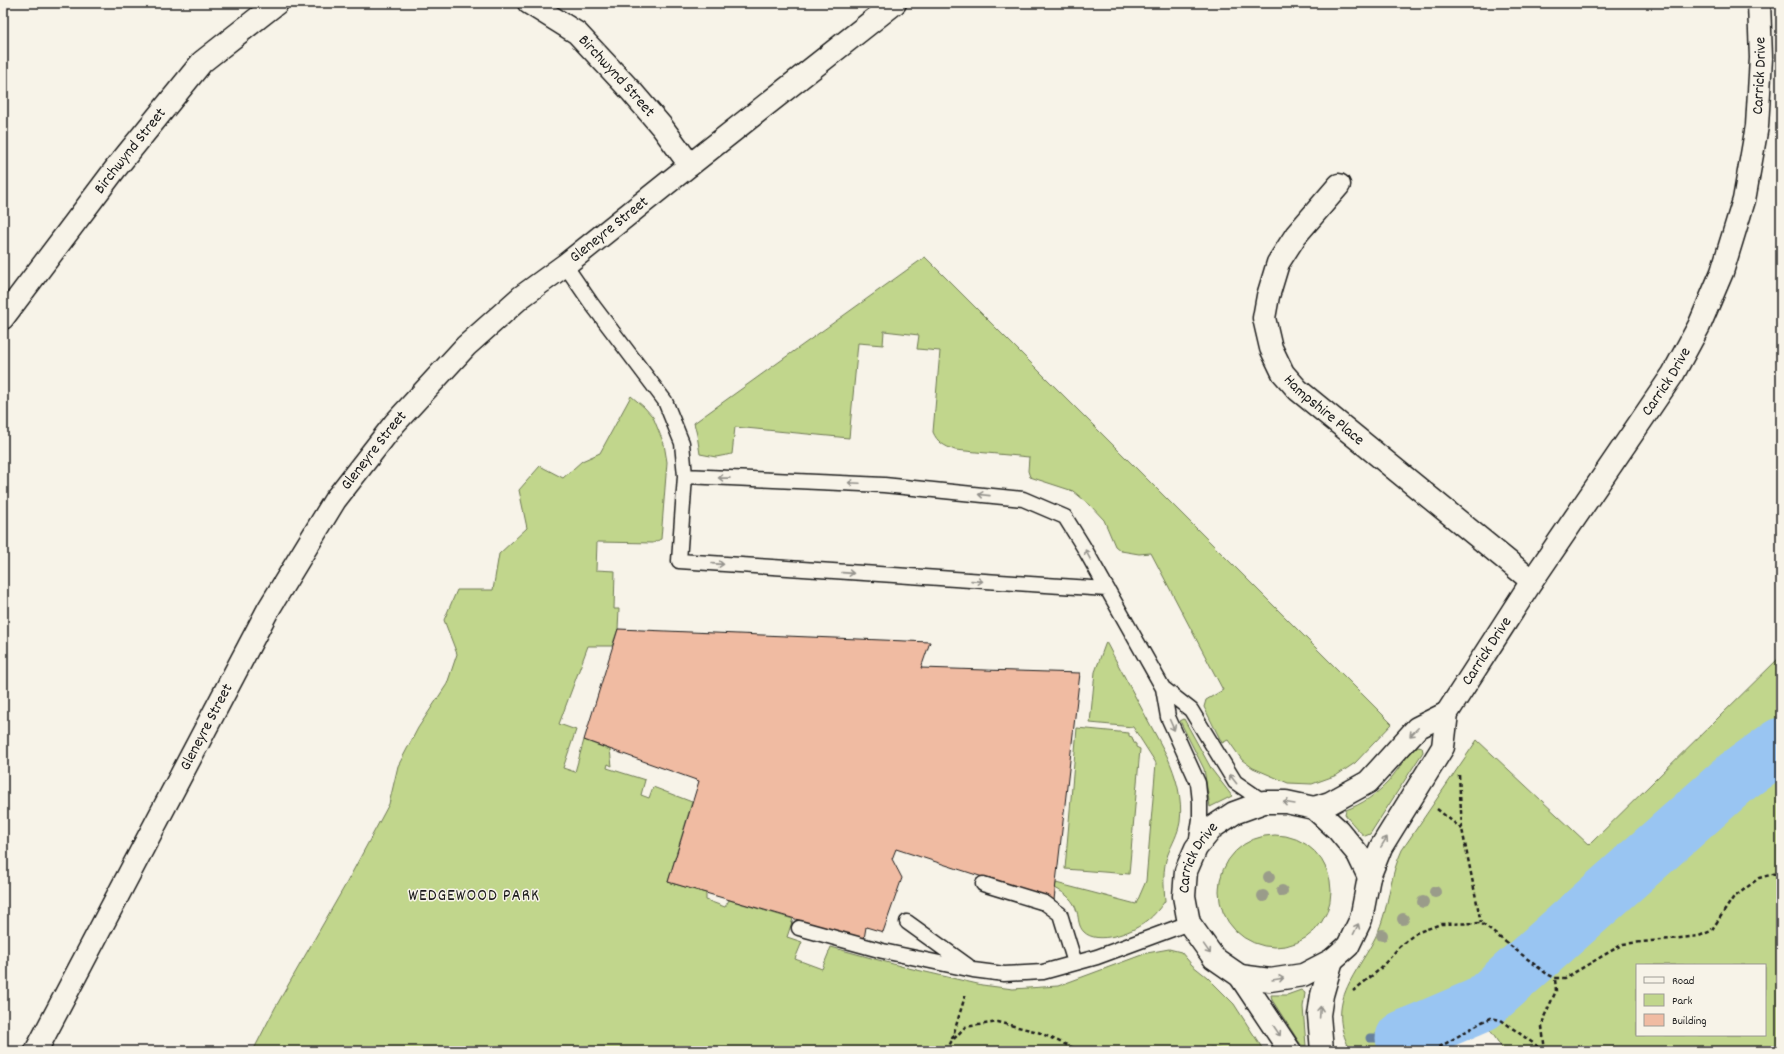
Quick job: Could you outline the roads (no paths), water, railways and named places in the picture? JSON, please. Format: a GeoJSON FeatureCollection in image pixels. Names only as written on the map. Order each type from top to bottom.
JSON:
{"type":"FeatureCollection","features":[{"type":"Feature","properties":{"kind":"street","name":"Birchwynd Street"},"geometry":{"type":"LineString","coordinates":[[3,318],[116,168],[202,62],[277,3]]}},
{"type":"Feature","properties":{"kind":"street","name":"Birchwynd Street"},"geometry":{"type":"LineString","coordinates":[[529,3],[577,33],[632,92],[662,127],[690,164]]}},
{"type":"Feature","properties":{"kind":"street","name":"Gleneyre Street"},"geometry":{"type":"LineString","coordinates":[[36,1051],[268,610],[335,500],[395,422],[466,346],[521,297],[565,265],[690,164],[895,3]]}},
{"type":"Feature","properties":{"kind":"street","name":"Carrick Drive"},"geometry":{"type":"LineString","coordinates":[[1240,976],[1270,980],[1303,975],[1332,960],[1348,946],[1361,919],[1369,878],[1381,847],[1443,747],[1447,713],[1532,581],[1673,374],[1699,326],[1722,272],[1744,200],[1757,126],[1761,58],[1759,3]]}},
{"type":"Feature","properties":{"kind":"street","name":"Hampshire Place"},"geometry":{"type":"LineString","coordinates":[[1339,185],[1296,235],[1278,263],[1268,296],[1264,318],[1271,348],[1283,373],[1298,390],[1532,581]]}},
{"type":"Feature","properties":{"kind":"street"},"geometry":{"type":"LineString","coordinates":[[1314,808],[1330,803],[1368,782],[1417,728],[1447,713]]}},
{"type":"Feature","properties":{"kind":"street","name":"Carrick Drive"},"geometry":{"type":"LineString","coordinates":[[1290,1051],[1240,976],[1214,958],[1189,923],[1184,896],[1186,871],[1196,848],[1213,827],[1234,813],[1264,802],[1286,802],[1314,808]]}},
{"type":"Feature","properties":{"kind":"street"},"geometry":{"type":"LineString","coordinates":[[1314,808],[1338,830],[1358,854],[1369,878]]}},
{"type":"Feature","properties":{"kind":"street"},"geometry":{"type":"LineString","coordinates":[[1322,1051],[1319,1015],[1322,994],[1332,960]]}},
{"type":"Feature","properties":{"kind":"lane"},"geometry":{"type":"LineString","coordinates":[[565,265],[591,304],[665,401],[682,443],[685,476],[679,562],[1107,589]]}},
{"type":"Feature","properties":{"kind":"lane"},"geometry":{"type":"LineString","coordinates":[[685,476],[884,485],[1023,499],[1065,517],[1163,688],[1168,717],[1198,783],[1200,813],[1196,848]]}},
{"type":"Feature","properties":{"kind":"lane"},"geometry":{"type":"LineString","coordinates":[[1163,688],[1191,710],[1235,782],[1264,802]]}},
{"type":"Feature","properties":{"kind":"lane"},"geometry":{"type":"LineString","coordinates":[[983,884],[1045,903],[1060,914],[1075,963]]}},
{"type":"Feature","properties":{"kind":"lane"},"geometry":{"type":"LineString","coordinates":[[907,922],[973,970]]}},
{"type":"Feature","properties":{"kind":"lane"},"geometry":{"type":"LineString","coordinates":[[799,928],[883,951],[973,970],[1004,974],[1043,972],[1097,957],[1189,923]]}},
{"type":"Feature","properties":{"kind":"waterway"},"geometry":{"type":"LineString","coordinates":[[1403,1038],[1482,1004],[1738,776],[1781,745]]}},
{"type":"Feature","properties":{"kind":"waterway"},"geometry":{"type":"LineString","coordinates":[[1370,1038],[1403,1038]]}},
{"type":"Feature","properties":{"kind":"waterway"},"geometry":{"type":"LineString","coordinates":[[1382,1047],[1399,1040]]}},
{"type":"Feature","properties":{"kind":"district","name":"WEDGEWOOD PARK"},"geometry":{"type":"Point","coordinates":[474,897]}}]}
